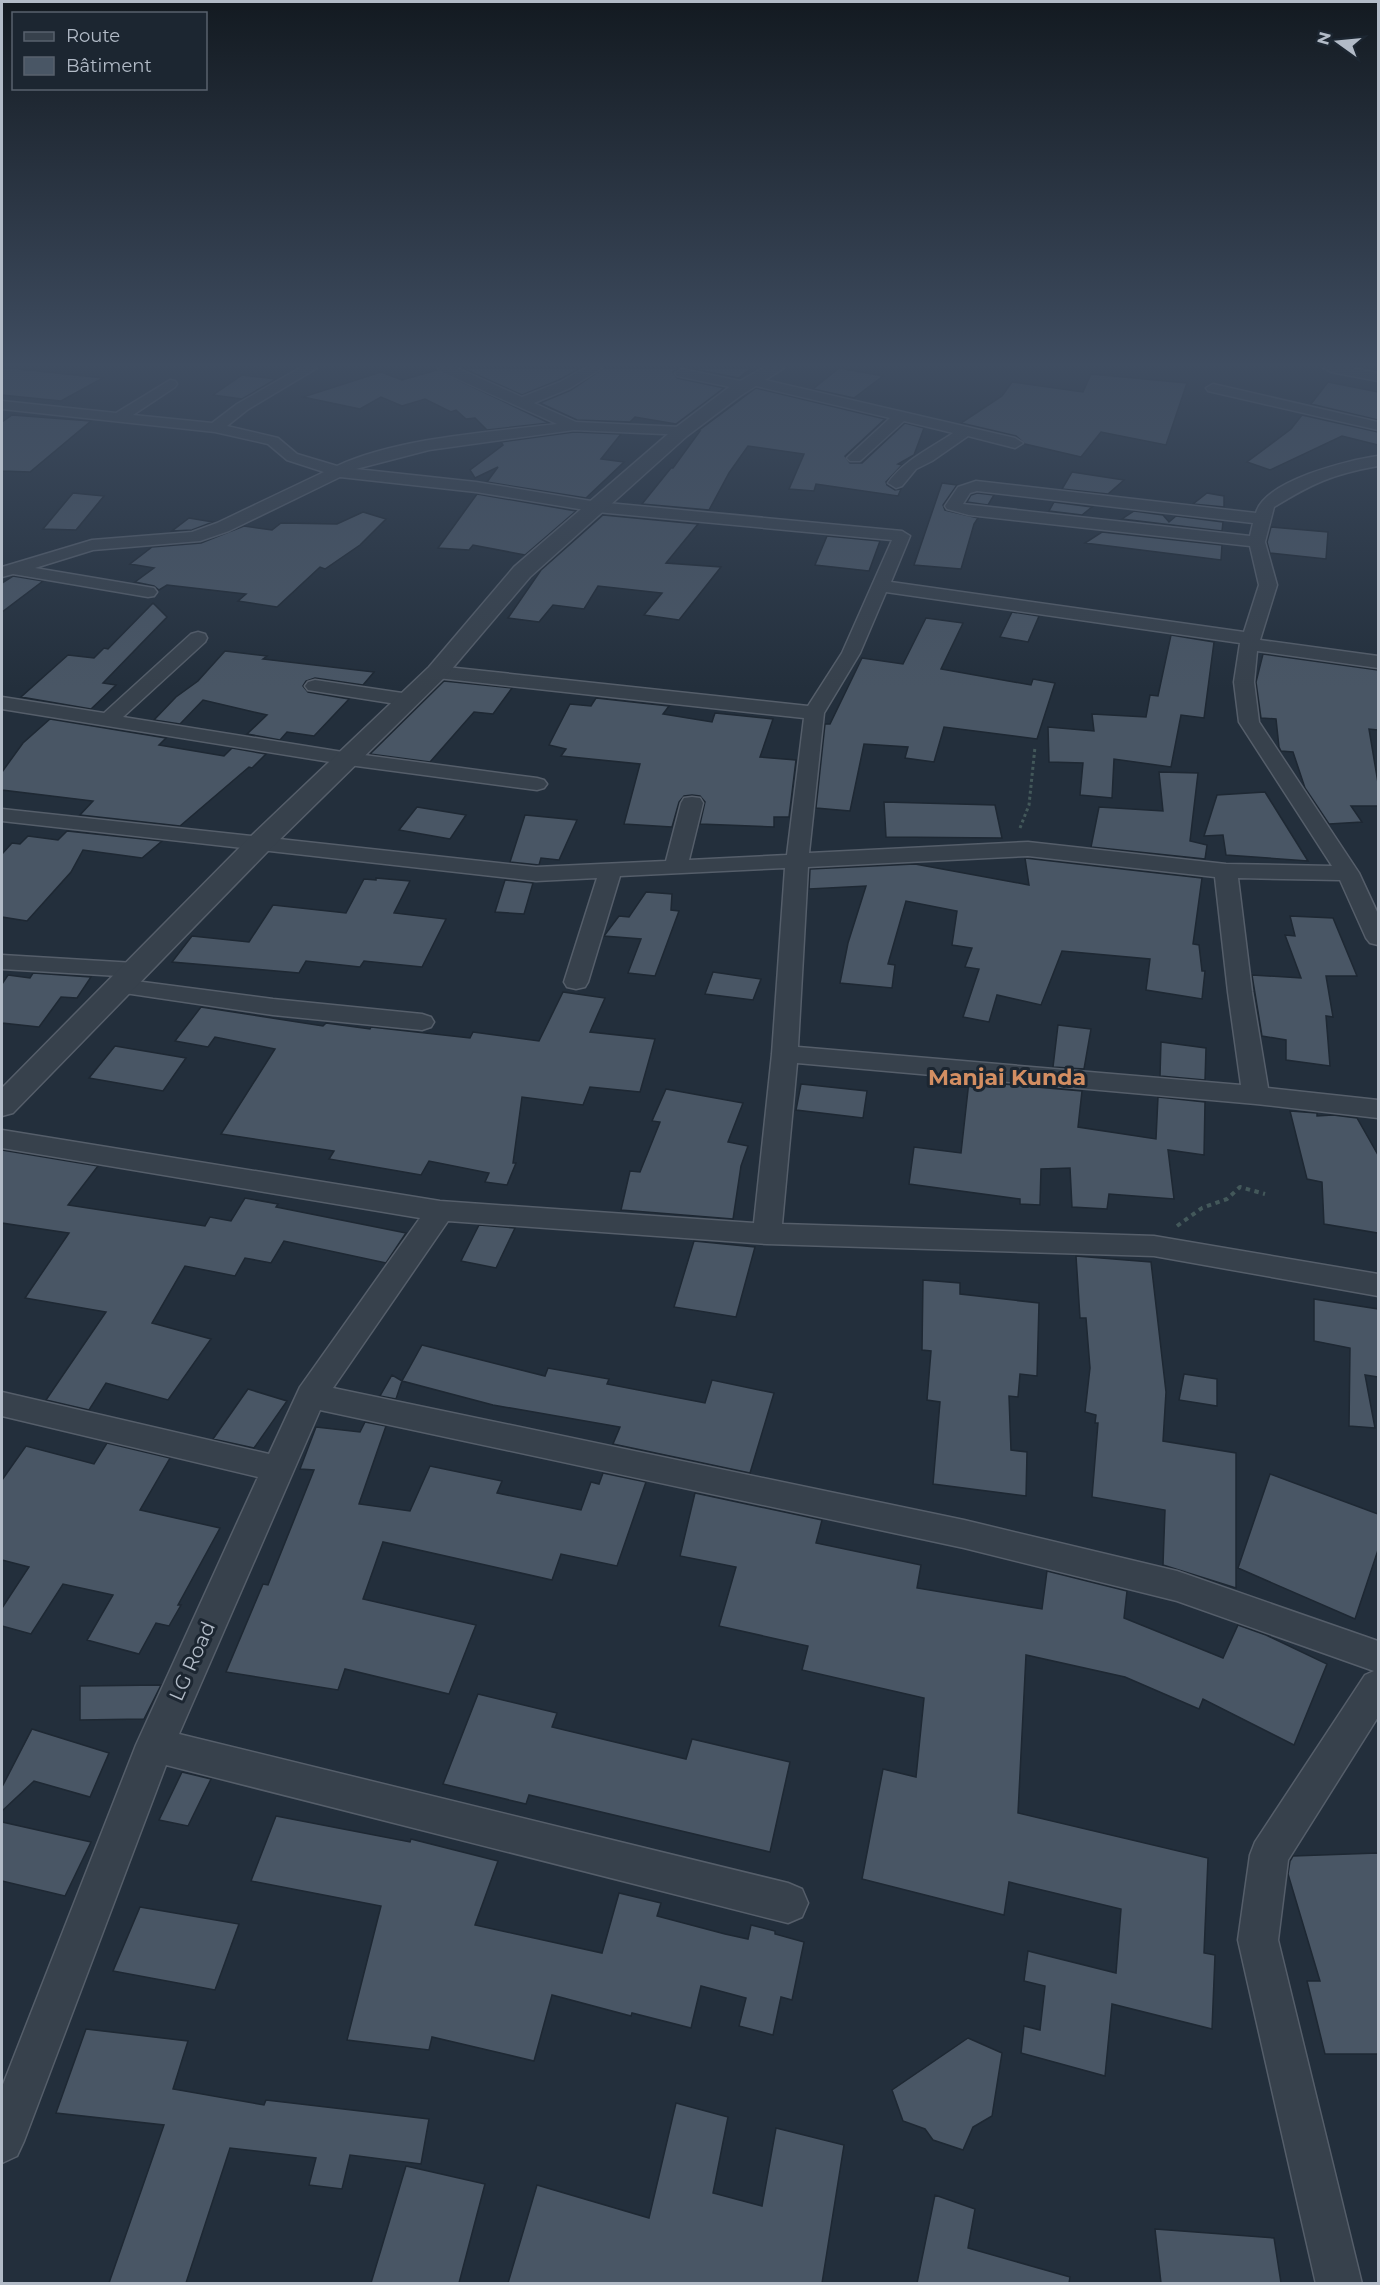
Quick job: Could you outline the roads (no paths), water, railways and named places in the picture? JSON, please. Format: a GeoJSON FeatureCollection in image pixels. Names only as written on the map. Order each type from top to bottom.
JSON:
{"type":"FeatureCollection","features":[{"type":"Feature","properties":{"kind":"street"},"geometry":{"type":"LineString","coordinates":[[6,571],[92,545],[194,537],[223,527],[333,475]]}},
{"type":"Feature","properties":{"kind":"street"},"geometry":{"type":"LineString","coordinates":[[363,475],[476,487],[597,507],[902,536],[851,652],[814,713],[797,860],[784,1054],[767,1234]]}},
{"type":"Feature","properties":{"kind":"street"},"geometry":{"type":"LineString","coordinates":[[2,1106],[258,845],[437,672],[522,572],[633,475]]}},
{"type":"Feature","properties":{"kind":"street"},"geometry":{"type":"LineString","coordinates":[[896,483],[903,475]]}},
{"type":"Feature","properties":{"kind":"street"},"geometry":{"type":"LineString","coordinates":[[1322,475],[1306,480],[1266,505],[1257,542],[1268,585],[1250,641],[1244,682],[1249,722],[1348,873],[1378,938]]}},
{"type":"Feature","properties":{"kind":"street"},"geometry":{"type":"LineString","coordinates":[[1257,542],[969,510],[953,506],[964,490],[976,486],[1261,519]]}},
{"type":"Feature","properties":{"kind":"street"},"geometry":{"type":"LineString","coordinates":[[6,571],[148,592]]}},
{"type":"Feature","properties":{"kind":"street"},"geometry":{"type":"LineString","coordinates":[[880,586],[1378,662]]}},
{"type":"Feature","properties":{"kind":"street"},"geometry":{"type":"LineString","coordinates":[[108,720],[198,638]]}},
{"type":"Feature","properties":{"kind":"street"},"geometry":{"type":"LineString","coordinates":[[437,672],[814,713]]}},
{"type":"Feature","properties":{"kind":"street"},"geometry":{"type":"LineString","coordinates":[[315,686],[409,700]]}},
{"type":"Feature","properties":{"kind":"street"},"geometry":{"type":"LineString","coordinates":[[2,703],[349,759],[537,784]]}},
{"type":"Feature","properties":{"kind":"street"},"geometry":{"type":"LineString","coordinates":[[676,867],[692,803]]}},
{"type":"Feature","properties":{"kind":"street"},"geometry":{"type":"LineString","coordinates":[[2,815],[536,874],[1028,849],[1226,871],[1348,873]]}},
{"type":"Feature","properties":{"kind":"street"},"geometry":{"type":"LineString","coordinates":[[576,982],[611,870]]}},
{"type":"Feature","properties":{"kind":"street"},"geometry":{"type":"LineString","coordinates":[[1226,871],[1240,992],[1256,1095]]}},
{"type":"Feature","properties":{"kind":"street"},"geometry":{"type":"LineString","coordinates":[[2,962],[128,978],[273,1007],[422,1022]]}},
{"type":"Feature","properties":{"kind":"street"},"geometry":{"type":"LineString","coordinates":[[784,1054],[1256,1095],[1378,1109]]}},
{"type":"Feature","properties":{"kind":"street"},"geometry":{"type":"LineString","coordinates":[[2,1139],[440,1211],[767,1234],[1154,1246],[1378,1285]]}},
{"type":"Feature","properties":{"kind":"street","name":"LG Road"},"geometry":{"type":"LineString","coordinates":[[2,2141],[154,1745],[311,1396],[440,1211]]}},
{"type":"Feature","properties":{"kind":"street"},"geometry":{"type":"LineString","coordinates":[[311,1396],[975,1536],[1177,1586],[1378,1657]]}},
{"type":"Feature","properties":{"kind":"street"},"geometry":{"type":"LineString","coordinates":[[2,1404],[278,1469]]}},
{"type":"Feature","properties":{"kind":"street"},"geometry":{"type":"LineString","coordinates":[[1339,2283],[1258,1940],[1269,1855],[1378,1686]]}},
{"type":"Feature","properties":{"kind":"street"},"geometry":{"type":"LineString","coordinates":[[154,1745],[788,1903]]}},
{"type":"Feature","properties":{"kind":"district","name":"Manjai Kunda"},"geometry":{"type":"Point","coordinates":[1007,1077]}}]}
